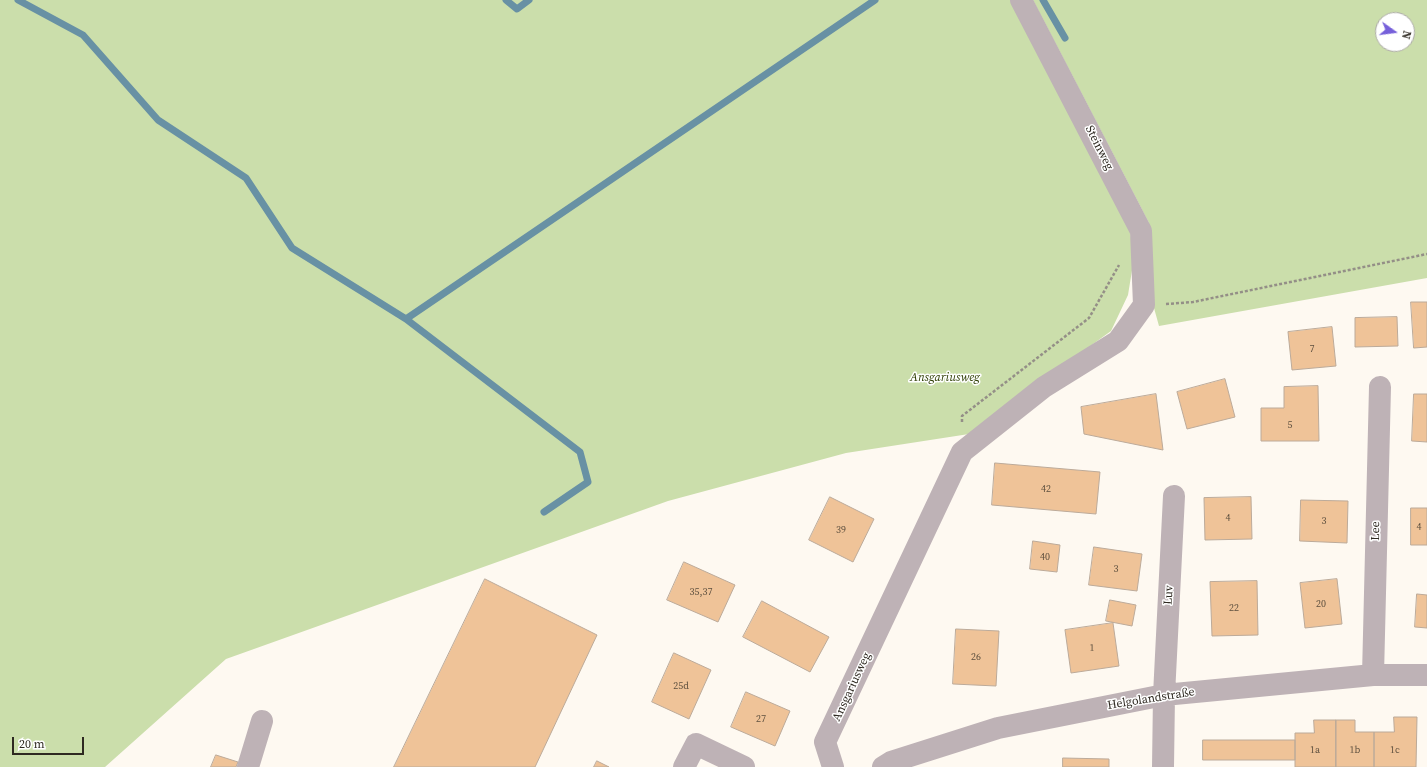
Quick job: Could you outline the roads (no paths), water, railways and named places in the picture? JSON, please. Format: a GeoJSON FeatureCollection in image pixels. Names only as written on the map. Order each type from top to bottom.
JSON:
{"type":"FeatureCollection","features":[{"type":"Feature","properties":{"kind":"street","name":"Steinweg"},"geometry":{"type":"LineString","coordinates":[[1021,0],[1141,231],[1144,305]]}},
{"type":"Feature","properties":{"kind":"street","name":"Ansgariusweg"},"geometry":{"type":"LineString","coordinates":[[832,767],[825,742],[962,452],[1044,387],[1118,341],[1144,305]]}},
{"type":"Feature","properties":{"kind":"street","name":"Lee"},"geometry":{"type":"LineString","coordinates":[[1373,675],[1380,387]]}},
{"type":"Feature","properties":{"kind":"street","name":"Luv"},"geometry":{"type":"LineString","coordinates":[[1163,767],[1164,695],[1174,496]]}},
{"type":"Feature","properties":{"kind":"street","name":"Helgolandstraße"},"geometry":{"type":"LineString","coordinates":[[883,767],[891,762],[998,728],[1164,695],[1373,675],[1427,675]]}},
{"type":"Feature","properties":{"kind":"street"},"geometry":{"type":"LineString","coordinates":[[248,767],[262,721]]}},
{"type":"Feature","properties":{"kind":"street"},"geometry":{"type":"LineString","coordinates":[[684,767],[696,744],[744,767]]}},
{"type":"Feature","properties":{"kind":"waterway"},"geometry":{"type":"LineString","coordinates":[[18,0],[83,35],[158,120],[246,178],[292,248],[406,319],[875,0]]}},
{"type":"Feature","properties":{"kind":"waterway"},"geometry":{"type":"LineString","coordinates":[[506,0],[517,9],[529,0]]}},
{"type":"Feature","properties":{"kind":"waterway"},"geometry":{"type":"LineString","coordinates":[[1043,0],[1065,38]]}},
{"type":"Feature","properties":{"kind":"waterway"},"geometry":{"type":"LineString","coordinates":[[406,319],[580,452],[588,482],[544,512]]}}]}
